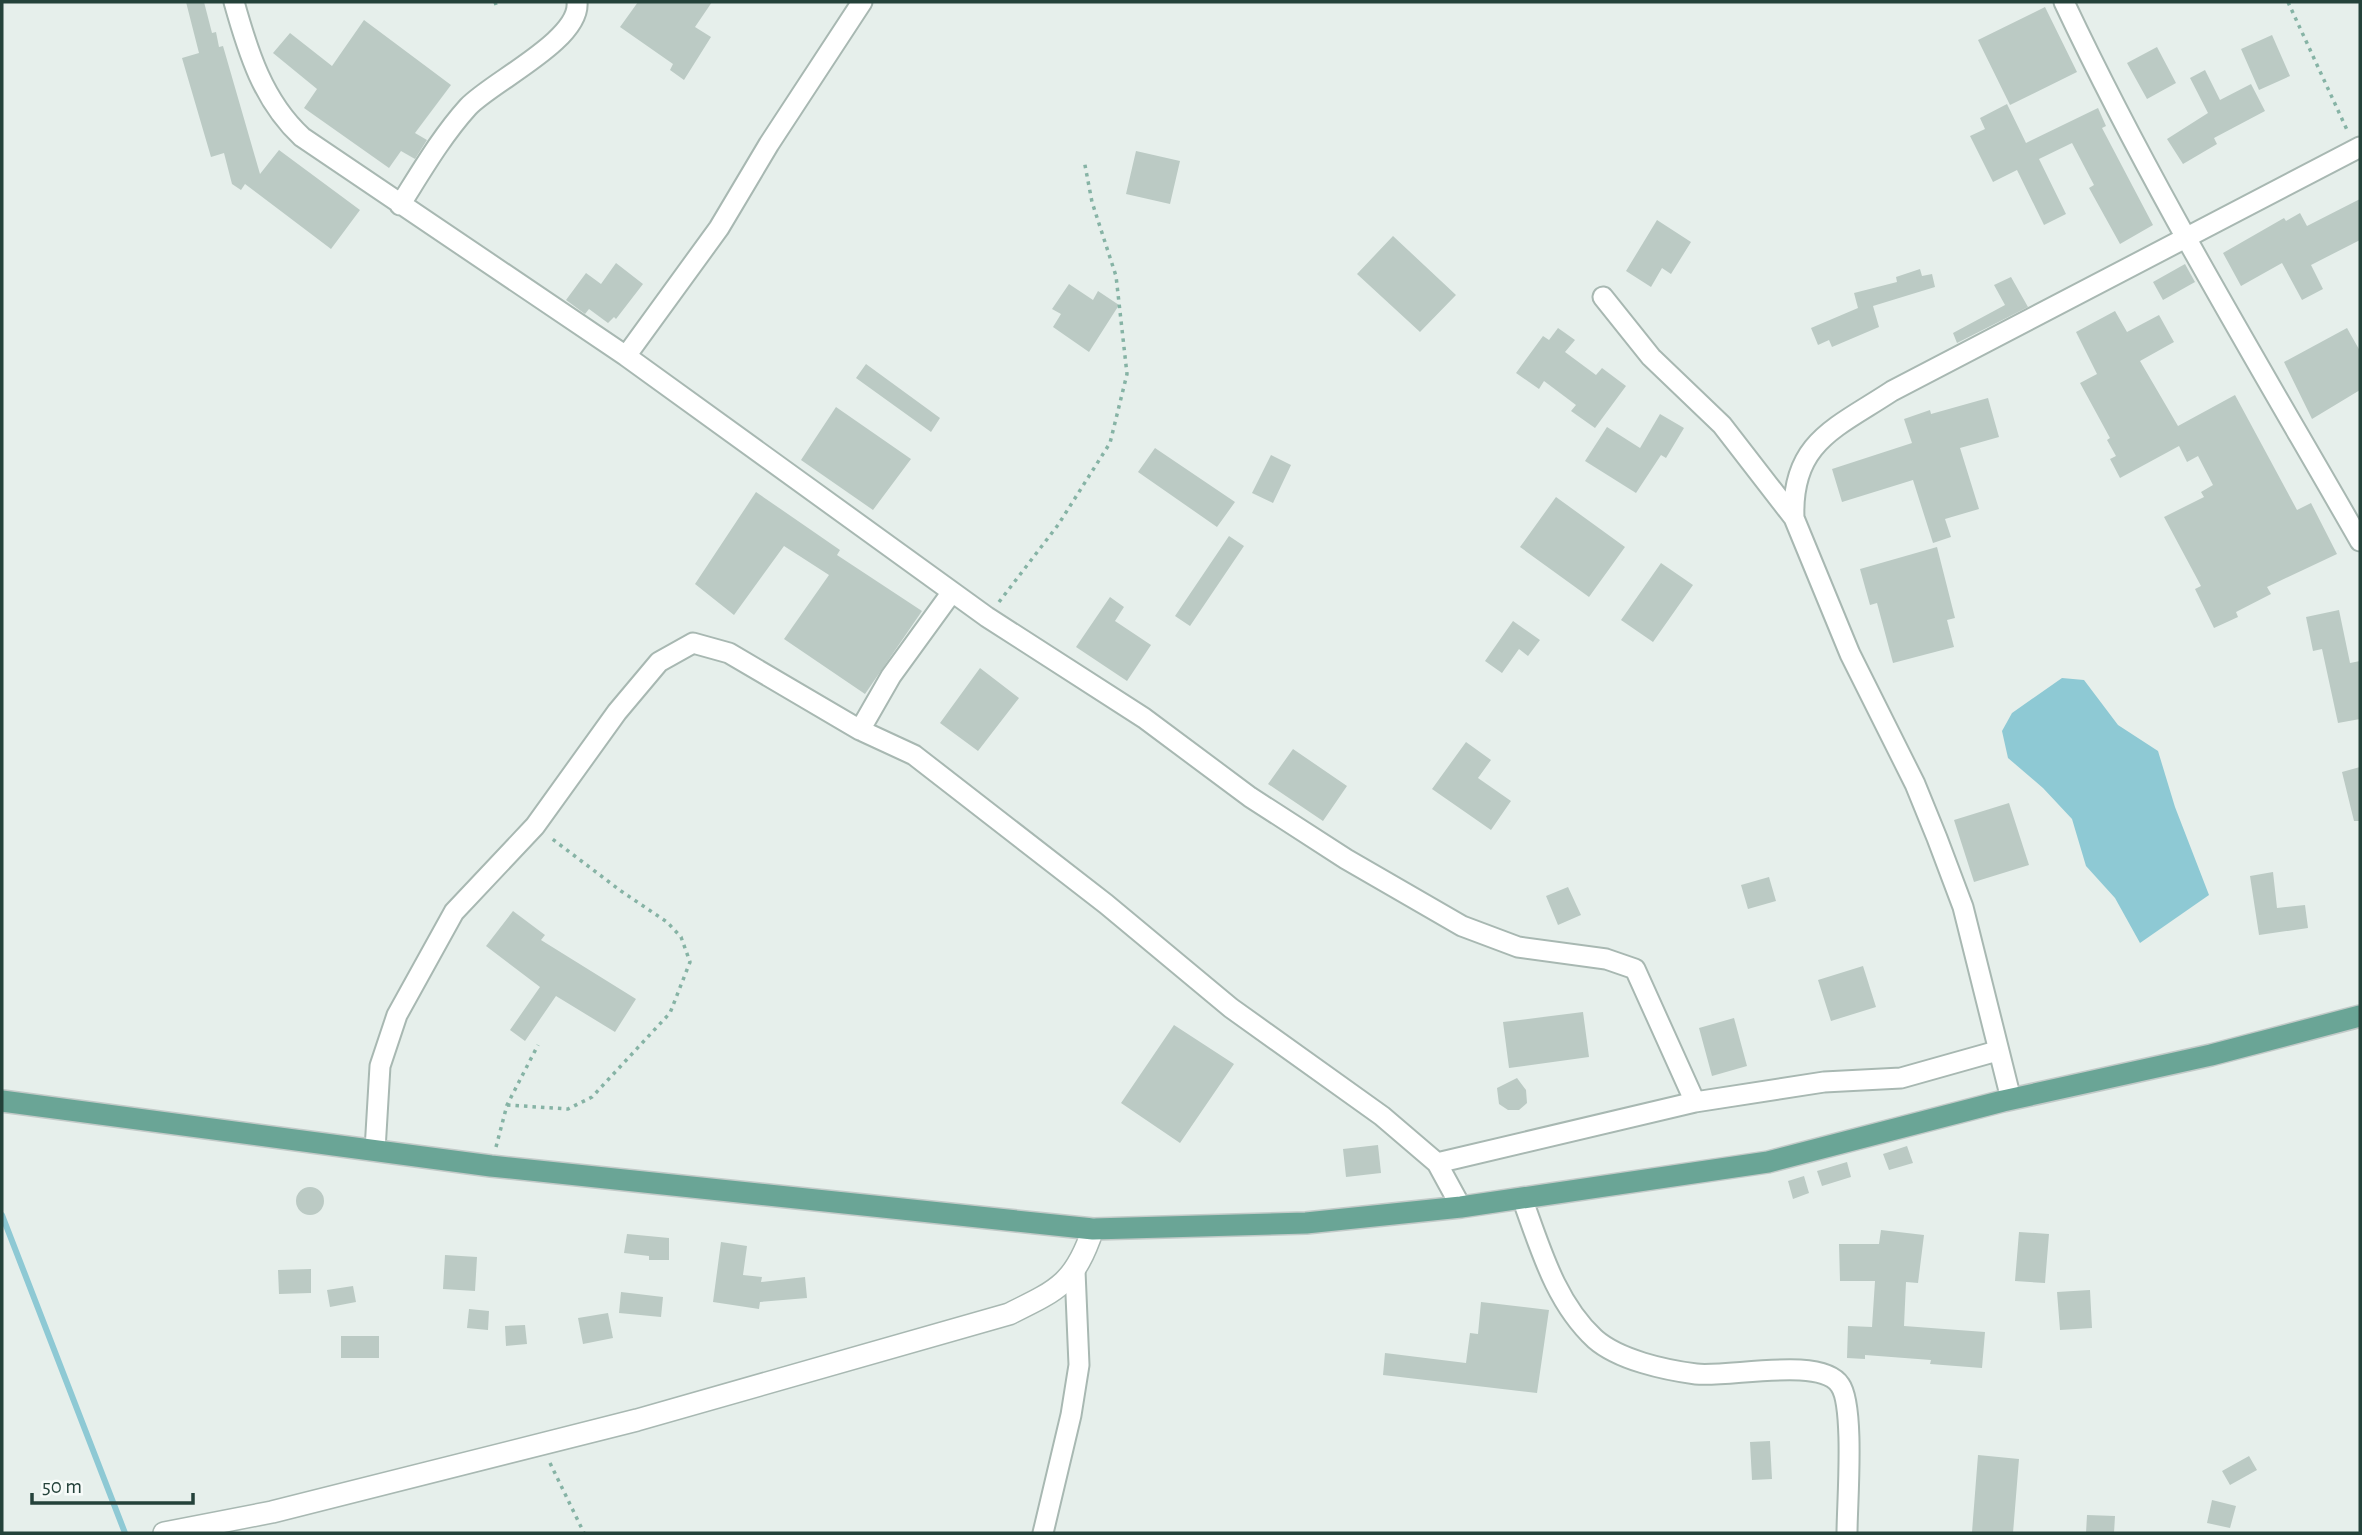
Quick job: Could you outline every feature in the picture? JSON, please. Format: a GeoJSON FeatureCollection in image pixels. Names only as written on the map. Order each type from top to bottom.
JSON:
{"type":"FeatureCollection","features":[{"type":"Feature","properties":{"kind":"main road"},"geometry":{"type":"LineString","coordinates":[[2,1101],[491,1166],[1093,1229],[1306,1223],[1461,1207],[1768,1162],[2011,1099],[2211,1055],[2360,1016]]}},
{"type":"Feature","properties":{"kind":"street"},"geometry":{"type":"LineString","coordinates":[[234,2],[260,80],[281,118],[302,137],[626,356],[987,617],[1144,718],[1260,804],[1387,884],[1462,926],[1518,947],[1606,959],[1634,969],[1695,1102]]}},
{"type":"Feature","properties":{"kind":"street"},"geometry":{"type":"LineString","coordinates":[[400,205],[450,128],[470,105],[546,50],[575,16],[577,2]]}},
{"type":"Feature","properties":{"kind":"street"},"geometry":{"type":"LineString","coordinates":[[626,356],[719,228],[769,144],[862,2]]}},
{"type":"Feature","properties":{"kind":"street"},"geometry":{"type":"LineString","coordinates":[[2064,2],[2187,239],[2360,541]]}},
{"type":"Feature","properties":{"kind":"street"},"geometry":{"type":"LineString","coordinates":[[1794,518],[1797,472],[1803,460],[1824,437],[1892,391],[2359,151]]}},
{"type":"Feature","properties":{"kind":"street"},"geometry":{"type":"LineString","coordinates":[[1603,297],[1651,357],[1722,425],[1794,518],[1850,654],[1915,784],[1937,838],[1962,907],[2011,1099]]}},
{"type":"Feature","properties":{"kind":"street"},"geometry":{"type":"LineString","coordinates":[[860,730],[891,676],[952,592]]}},
{"type":"Feature","properties":{"kind":"street"},"geometry":{"type":"LineString","coordinates":[[375,1150],[380,1066],[397,1015],[454,912],[535,826],[617,712],[659,662],[693,643],[729,653],[860,730],[914,755],[1106,904],[1231,1008],[1382,1116],[1437,1163],[1461,1207]]}},
{"type":"Feature","properties":{"kind":"street"},"geometry":{"type":"LineString","coordinates":[[1437,1163],[1695,1102],[1824,1082],[1901,1077],[1997,1051]]}},
{"type":"Feature","properties":{"kind":"street"},"geometry":{"type":"LineString","coordinates":[[1522,1198],[1550,1273],[1568,1306],[1597,1340],[1629,1357],[1697,1374],[1808,1370],[1828,1374],[1840,1384],[1845,1395],[1848,1431],[1847,1533]]}},
{"type":"Feature","properties":{"kind":"street"},"geometry":{"type":"LineString","coordinates":[[164,1533],[272,1512],[663,1413],[1009,1314],[1047,1295],[1075,1271],[1084,1257],[1093,1229]]}},
{"type":"Feature","properties":{"kind":"street"},"geometry":{"type":"LineString","coordinates":[[1043,1533],[1071,1415],[1079,1365],[1075,1271]]}},
{"type":"Feature","properties":{"kind":"path"},"geometry":{"type":"LineString","coordinates":[[2288,2],[2359,151]]}},
{"type":"Feature","properties":{"kind":"path"},"geometry":{"type":"LineString","coordinates":[[987,617],[1059,526],[1110,443],[1127,374],[1116,276],[1092,202],[1084,160]]}},
{"type":"Feature","properties":{"kind":"path"},"geometry":{"type":"LineString","coordinates":[[507,1105],[568,1109],[592,1097],[670,1013],[690,962],[681,937],[667,922],[535,826]]}},
{"type":"Feature","properties":{"kind":"path"},"geometry":{"type":"LineString","coordinates":[[491,1166],[507,1105],[538,1045]]}},
{"type":"Feature","properties":{"kind":"path"},"geometry":{"type":"LineString","coordinates":[[541,1444],[584,1533]]}},
{"type":"Feature","properties":{"kind":"water"},"geometry":{"type":"Polygon","coordinates":[[[2062,678],[2084,680],[2118,725],[2158,751],[2175,807],[2209,895],[2140,943],[2115,898],[2086,866],[2072,819],[2043,788],[2008,758],[2002,731],[2012,713],[2062,678]]]}},
{"type":"Feature","properties":{"kind":"building"},"geometry":{"type":"Polygon","coordinates":[[[186,2],[204,2],[212,33],[216,32],[219,47],[223,46],[260,174],[279,150],[360,210],[331,249],[245,184],[241,190],[232,184],[224,153],[211,157],[182,58],[199,53],[186,2]]]}},
{"type":"Feature","properties":{"kind":"building"},"geometry":{"type":"Polygon","coordinates":[[[638,2],[712,2],[695,27],[711,37],[684,80],[670,70],[673,64],[620,27],[638,2]]]}},
{"type":"Feature","properties":{"kind":"building"},"geometry":{"type":"Polygon","coordinates":[[[2045,7],[2077,72],[2010,105],[1978,40],[2045,7]]]}},
{"type":"Feature","properties":{"kind":"building"},"geometry":{"type":"Polygon","coordinates":[[[364,20],[451,85],[415,133],[427,140],[415,159],[401,151],[389,168],[304,108],[317,89],[273,53],[290,33],[332,66],[364,20]]]}},
{"type":"Feature","properties":{"kind":"building"},"geometry":{"type":"Polygon","coordinates":[[[2272,35],[2290,76],[2259,90],[2241,49],[2272,35]]]}},
{"type":"Feature","properties":{"kind":"building"},"geometry":{"type":"Polygon","coordinates":[[[2157,47],[2176,83],[2147,99],[2127,63],[2157,47]]]}},
{"type":"Feature","properties":{"kind":"building"},"geometry":{"type":"Polygon","coordinates":[[[2205,70],[2220,100],[2251,84],[2265,111],[2214,138],[2217,144],[2183,164],[2167,139],[2208,113],[2190,78],[2205,70]]]}},
{"type":"Feature","properties":{"kind":"building"},"geometry":{"type":"Polygon","coordinates":[[[2007,104],[2026,143],[2098,108],[2106,126],[2102,128],[2153,225],[2120,244],[2089,188],[2094,185],[2072,143],[2039,159],[2066,214],[2044,225],[2017,170],[1993,182],[1970,136],[1985,129],[1980,118],[2007,104]]]}},
{"type":"Feature","properties":{"kind":"building"},"geometry":{"type":"Polygon","coordinates":[[[1136,151],[1180,161],[1170,204],[1126,194],[1136,151]]]}},
{"type":"Feature","properties":{"kind":"building"},"geometry":{"type":"Polygon","coordinates":[[[2360,199],[2360,240],[2311,265],[2323,289],[2302,300],[2282,263],[2241,286],[2223,253],[2284,218],[2286,221],[2300,213],[2307,226],[2360,199]]]}},
{"type":"Feature","properties":{"kind":"building"},"geometry":{"type":"Polygon","coordinates":[[[1657,220],[1691,242],[1671,274],[1662,268],[1651,287],[1626,271],[1657,220]]]}},
{"type":"Feature","properties":{"kind":"building"},"geometry":{"type":"Polygon","coordinates":[[[1393,236],[1456,295],[1420,332],[1357,274],[1393,236]]]}},
{"type":"Feature","properties":{"kind":"building"},"geometry":{"type":"Polygon","coordinates":[[[616,263],[643,284],[616,319],[614,317],[608,323],[589,309],[585,314],[566,300],[586,273],[601,284],[616,263]]]}},
{"type":"Feature","properties":{"kind":"building"},"geometry":{"type":"Polygon","coordinates":[[[2185,264],[2195,282],[2163,300],[2153,282],[2185,264]]]}},
{"type":"Feature","properties":{"kind":"building"},"geometry":{"type":"Polygon","coordinates":[[[1920,269],[1922,276],[1932,274],[1935,287],[1873,306],[1879,327],[1832,347],[1829,340],[1818,345],[1811,328],[1858,308],[1854,293],[1897,282],[1896,277],[1920,269]]]}},
{"type":"Feature","properties":{"kind":"building"},"geometry":{"type":"Polygon","coordinates":[[[2011,277],[2028,307],[1957,343],[1953,333],[2005,305],[1994,285],[2011,277]]]}},
{"type":"Feature","properties":{"kind":"building"},"geometry":{"type":"Polygon","coordinates":[[[1069,284],[1093,300],[1098,291],[1119,305],[1089,352],[1053,327],[1061,314],[1052,309],[1069,284]]]}},
{"type":"Feature","properties":{"kind":"building"},"geometry":{"type":"Polygon","coordinates":[[[2115,311],[2127,332],[2159,315],[2174,342],[2140,361],[2178,426],[2235,395],[2297,510],[2311,503],[2337,554],[2267,587],[2271,594],[2236,612],[2238,617],[2214,628],[2195,589],[2201,586],[2164,517],[2204,497],[2201,492],[2213,485],[2198,456],[2187,462],[2179,446],[2120,478],[2110,459],[2116,456],[2107,440],[2110,438],[2080,383],[2097,374],[2076,332],[2115,311]]]}},
{"type":"Feature","properties":{"kind":"building"},"geometry":{"type":"Polygon","coordinates":[[[1558,328],[1575,340],[1565,352],[1596,375],[1602,368],[1626,386],[1595,428],[1571,411],[1576,405],[1544,381],[1539,389],[1516,373],[1543,336],[1549,340],[1558,328]]]}},
{"type":"Feature","properties":{"kind":"building"},"geometry":{"type":"Polygon","coordinates":[[[2347,328],[2360,351],[2360,390],[2312,419],[2284,362],[2347,328]]]}},
{"type":"Feature","properties":{"kind":"building"},"geometry":{"type":"Polygon","coordinates":[[[866,364],[940,418],[931,432],[856,378],[866,364]]]}},
{"type":"Feature","properties":{"kind":"building"},"geometry":{"type":"Polygon","coordinates":[[[1988,398],[1999,437],[1960,448],[1979,509],[1945,519],[1951,537],[1933,543],[1913,480],[1842,502],[1832,469],[1912,443],[1904,419],[1930,410],[1931,414],[1988,398]]]}},
{"type":"Feature","properties":{"kind":"building"},"geometry":{"type":"Polygon","coordinates":[[[836,407],[911,459],[873,510],[801,460],[836,407]]]}},
{"type":"Feature","properties":{"kind":"building"},"geometry":{"type":"Polygon","coordinates":[[[1660,414],[1684,428],[1666,458],[1661,455],[1636,493],[1585,461],[1607,427],[1640,448],[1660,414]]]}},
{"type":"Feature","properties":{"kind":"building"},"geometry":{"type":"Polygon","coordinates":[[[1155,448],[1235,502],[1217,527],[1138,472],[1155,448]]]}},
{"type":"Feature","properties":{"kind":"building"},"geometry":{"type":"Polygon","coordinates":[[[1271,455],[1291,465],[1273,503],[1252,493],[1271,455]]]}},
{"type":"Feature","properties":{"kind":"building"},"geometry":{"type":"Polygon","coordinates":[[[756,492],[840,550],[837,555],[922,611],[865,694],[784,639],[829,575],[784,546],[734,615],[695,584],[756,492]]]}},
{"type":"Feature","properties":{"kind":"building"},"geometry":{"type":"Polygon","coordinates":[[[1556,497],[1625,547],[1589,597],[1520,547],[1556,497]]]}},
{"type":"Feature","properties":{"kind":"building"},"geometry":{"type":"Polygon","coordinates":[[[1229,536],[1244,546],[1190,626],[1175,616],[1229,536]]]}},
{"type":"Feature","properties":{"kind":"building"},"geometry":{"type":"Polygon","coordinates":[[[1937,547],[1955,618],[1947,620],[1954,647],[1893,663],[1877,603],[1870,605],[1860,569],[1937,547]]]}},
{"type":"Feature","properties":{"kind":"building"},"geometry":{"type":"Polygon","coordinates":[[[1661,563],[1693,585],[1653,642],[1621,620],[1661,563]]]}},
{"type":"Feature","properties":{"kind":"building"},"geometry":{"type":"Polygon","coordinates":[[[1110,597],[1124,607],[1115,621],[1151,645],[1127,681],[1076,647],[1110,597]]]}},
{"type":"Feature","properties":{"kind":"building"},"geometry":{"type":"Polygon","coordinates":[[[2339,610],[2350,663],[2360,661],[2360,719],[2338,723],[2322,649],[2313,651],[2306,617],[2339,610]]]}},
{"type":"Feature","properties":{"kind":"building"},"geometry":{"type":"Polygon","coordinates":[[[1513,621],[1540,640],[1528,656],[1519,649],[1502,673],[1485,661],[1513,621]]]}},
{"type":"Feature","properties":{"kind":"building"},"geometry":{"type":"Polygon","coordinates":[[[980,668],[1019,698],[978,751],[940,723],[980,668]]]}},
{"type":"Feature","properties":{"kind":"building"},"geometry":{"type":"Polygon","coordinates":[[[1466,742],[1491,760],[1478,778],[1511,801],[1491,830],[1432,789],[1466,742]]]}},
{"type":"Feature","properties":{"kind":"building"},"geometry":{"type":"Polygon","coordinates":[[[1293,749],[1347,786],[1323,821],[1268,784],[1293,749]]]}},
{"type":"Feature","properties":{"kind":"building"},"geometry":{"type":"Polygon","coordinates":[[[2360,767],[2360,821],[2354,821],[2342,772],[2360,767]]]}},
{"type":"Feature","properties":{"kind":"building"},"geometry":{"type":"Polygon","coordinates":[[[2009,803],[2029,865],[1974,882],[1954,820],[2009,803]]]}},
{"type":"Feature","properties":{"kind":"building"},"geometry":{"type":"Polygon","coordinates":[[[2273,872],[2277,908],[2305,905],[2308,928],[2259,935],[2250,876],[2273,872]]]}},
{"type":"Feature","properties":{"kind":"building"},"geometry":{"type":"Polygon","coordinates":[[[1769,877],[1776,901],[1748,909],[1741,885],[1769,877]]]}},
{"type":"Feature","properties":{"kind":"building"},"geometry":{"type":"Polygon","coordinates":[[[1568,887],[1581,915],[1558,925],[1546,896],[1568,887]]]}},
{"type":"Feature","properties":{"kind":"building"},"geometry":{"type":"Polygon","coordinates":[[[513,911],[545,935],[541,940],[636,999],[615,1032],[556,996],[525,1041],[510,1030],[540,987],[486,946],[513,911]]]}},
{"type":"Feature","properties":{"kind":"building"},"geometry":{"type":"Polygon","coordinates":[[[1863,966],[1876,1007],[1831,1021],[1818,980],[1863,966]]]}},
{"type":"Feature","properties":{"kind":"building"},"geometry":{"type":"Polygon","coordinates":[[[1583,1012],[1589,1057],[1509,1068],[1503,1022],[1583,1012]]]}},
{"type":"Feature","properties":{"kind":"building"},"geometry":{"type":"Polygon","coordinates":[[[1734,1018],[1747,1066],[1712,1076],[1699,1028],[1734,1018]]]}},
{"type":"Feature","properties":{"kind":"building"},"geometry":{"type":"Polygon","coordinates":[[[1174,1025],[1234,1064],[1180,1143],[1121,1103],[1174,1025]]]}},
{"type":"Feature","properties":{"kind":"building"},"geometry":{"type":"Polygon","coordinates":[[[1517,1078],[1526,1090],[1527,1103],[1519,1110],[1508,1110],[1499,1104],[1497,1088],[1517,1078]]]}},
{"type":"Feature","properties":{"kind":"building"},"geometry":{"type":"Polygon","coordinates":[[[1378,1145],[1381,1173],[1346,1177],[1343,1149],[1378,1145]]]}},
{"type":"Feature","properties":{"kind":"building"},"geometry":{"type":"Polygon","coordinates":[[[1907,1146],[1913,1163],[1889,1170],[1883,1154],[1907,1146]]]}},
{"type":"Feature","properties":{"kind":"building"},"geometry":{"type":"Polygon","coordinates":[[[1847,1162],[1851,1177],[1822,1186],[1817,1171],[1847,1162]]]}},
{"type":"Feature","properties":{"kind":"building"},"geometry":{"type":"Polygon","coordinates":[[[1804,1176],[1809,1193],[1793,1199],[1788,1181],[1804,1176]]]}},
{"type":"Feature","properties":{"kind":"building"},"geometry":{"type":"Polygon","coordinates":[[[310,1187],[320,1191],[324,1201],[320,1211],[310,1215],[300,1211],[296,1201],[300,1191],[310,1187]]]}},
{"type":"Feature","properties":{"kind":"building"},"geometry":{"type":"Polygon","coordinates":[[[1881,1230],[1924,1235],[1918,1283],[1906,1282],[1904,1326],[1985,1332],[1982,1368],[1930,1364],[1931,1360],[1865,1355],[1865,1359],[1847,1358],[1848,1326],[1872,1327],[1875,1281],[1840,1281],[1839,1244],[1879,1244],[1881,1230]]]}},
{"type":"Feature","properties":{"kind":"building"},"geometry":{"type":"Polygon","coordinates":[[[2019,1232],[2049,1234],[2045,1283],[2015,1281],[2019,1232]]]}},
{"type":"Feature","properties":{"kind":"building"},"geometry":{"type":"Polygon","coordinates":[[[627,1234],[669,1238],[669,1260],[649,1260],[649,1256],[624,1253],[627,1234]]]}},
{"type":"Feature","properties":{"kind":"building"},"geometry":{"type":"Polygon","coordinates":[[[721,1242],[747,1246],[743,1275],[762,1277],[761,1282],[805,1277],[807,1298],[760,1302],[759,1309],[713,1302],[721,1242]]]}},
{"type":"Feature","properties":{"kind":"building"},"geometry":{"type":"Polygon","coordinates":[[[445,1255],[477,1257],[475,1291],[443,1289],[445,1255]]]}},
{"type":"Feature","properties":{"kind":"building"},"geometry":{"type":"Polygon","coordinates":[[[311,1269],[311,1293],[279,1294],[278,1270],[311,1269]]]}},
{"type":"Feature","properties":{"kind":"building"},"geometry":{"type":"Polygon","coordinates":[[[353,1286],[356,1302],[330,1307],[327,1290],[353,1286]]]}},
{"type":"Feature","properties":{"kind":"building"},"geometry":{"type":"Polygon","coordinates":[[[2090,1290],[2092,1328],[2060,1330],[2057,1292],[2090,1290]]]}},
{"type":"Feature","properties":{"kind":"building"},"geometry":{"type":"Polygon","coordinates":[[[621,1292],[663,1297],[661,1317],[619,1313],[621,1292]]]}},
{"type":"Feature","properties":{"kind":"building"},"geometry":{"type":"Polygon","coordinates":[[[1481,1302],[1549,1310],[1537,1393],[1383,1375],[1385,1353],[1466,1363],[1470,1333],[1478,1334],[1481,1302]]]}},
{"type":"Feature","properties":{"kind":"building"},"geometry":{"type":"Polygon","coordinates":[[[469,1309],[489,1311],[488,1330],[467,1328],[469,1309]]]}},
{"type":"Feature","properties":{"kind":"building"},"geometry":{"type":"Polygon","coordinates":[[[608,1313],[613,1338],[583,1344],[578,1318],[608,1313]]]}},
{"type":"Feature","properties":{"kind":"building"},"geometry":{"type":"Polygon","coordinates":[[[525,1325],[527,1344],[506,1346],[505,1326],[525,1325]]]}},
{"type":"Feature","properties":{"kind":"building"},"geometry":{"type":"Polygon","coordinates":[[[341,1336],[379,1336],[379,1358],[341,1358],[341,1336]]]}},
{"type":"Feature","properties":{"kind":"building"},"geometry":{"type":"Polygon","coordinates":[[[1770,1441],[1772,1479],[1752,1480],[1750,1442],[1770,1441]]]}},
{"type":"Feature","properties":{"kind":"building"},"geometry":{"type":"Polygon","coordinates":[[[1978,1455],[2019,1459],[2013,1533],[1972,1532],[1978,1455]]]}},
{"type":"Feature","properties":{"kind":"building"},"geometry":{"type":"Polygon","coordinates":[[[2249,1456],[2257,1470],[2230,1485],[2222,1471],[2249,1456]]]}},
{"type":"Feature","properties":{"kind":"building"},"geometry":{"type":"Polygon","coordinates":[[[2212,1500],[2236,1506],[2230,1528],[2207,1523],[2212,1500]]]}},
{"type":"Feature","properties":{"kind":"building"},"geometry":{"type":"Polygon","coordinates":[[[2087,1515],[2115,1516],[2114,1533],[2086,1533],[2087,1515]]]}},
{"type":"Feature","properties":{"kind":"waterway"},"geometry":{"type":"LineString","coordinates":[[2,1215],[125,1533]]}}]}
